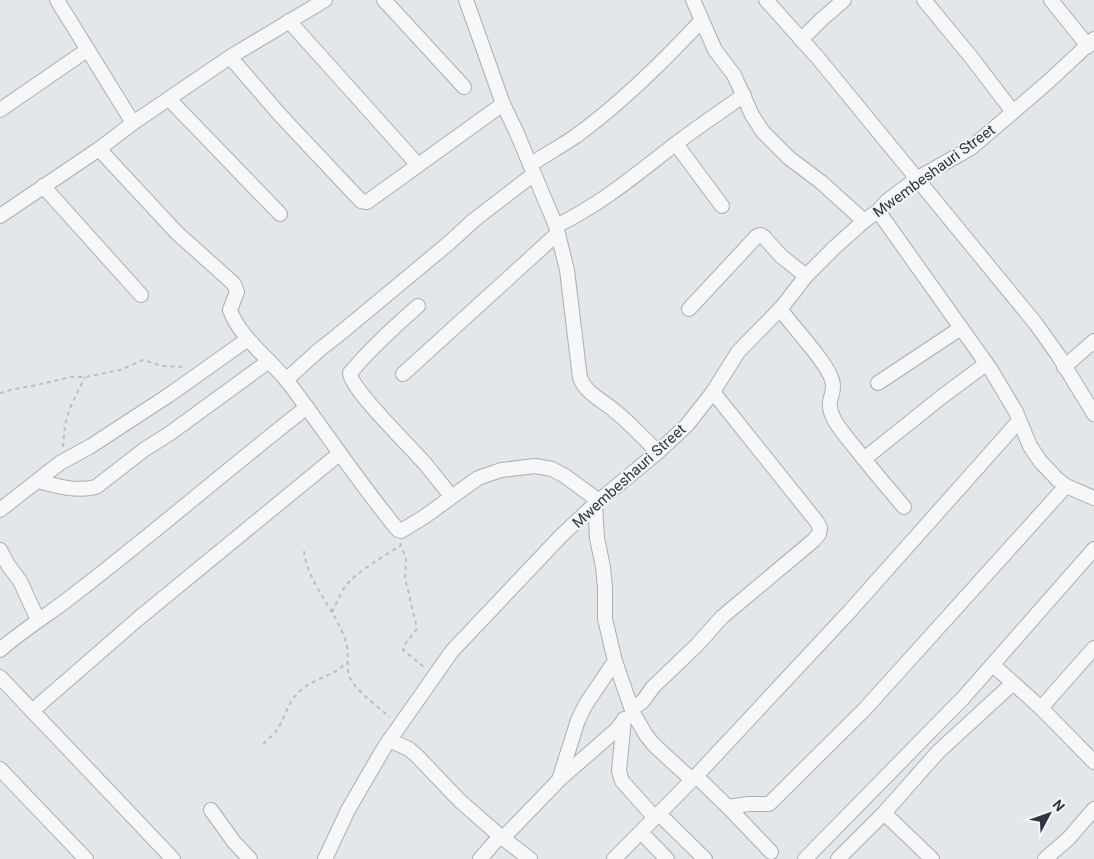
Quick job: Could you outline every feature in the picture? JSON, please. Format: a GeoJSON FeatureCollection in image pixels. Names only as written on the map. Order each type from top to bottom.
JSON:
{"type":"FeatureCollection","features":[{"type":"Feature","properties":{"kind":"street"},"geometry":{"type":"LineString","coordinates":[[57,0],[133,123]]}},
{"type":"Feature","properties":{"kind":"street"},"geometry":{"type":"LineString","coordinates":[[0,216],[230,57],[325,0]]}},
{"type":"Feature","properties":{"kind":"street"},"geometry":{"type":"LineString","coordinates":[[384,0],[464,87]]}},
{"type":"Feature","properties":{"kind":"street"},"geometry":{"type":"LineString","coordinates":[[466,0],[503,104],[557,230],[567,270],[580,378],[587,391],[615,410],[658,452]]}},
{"type":"Feature","properties":{"kind":"street"},"geometry":{"type":"LineString","coordinates":[[693,0],[715,50],[734,75],[752,115],[763,132],[789,158],[821,182],[864,221]]}},
{"type":"Feature","properties":{"kind":"street"},"geometry":{"type":"LineString","coordinates":[[766,0],[818,58],[1036,324],[1094,414]]}},
{"type":"Feature","properties":{"kind":"street"},"geometry":{"type":"LineString","coordinates":[[801,40],[844,0]]}},
{"type":"Feature","properties":{"kind":"street"},"geometry":{"type":"LineString","coordinates":[[924,0],[1013,112]]}},
{"type":"Feature","properties":{"kind":"street"},"geometry":{"type":"LineString","coordinates":[[1051,0],[1091,42]]}},
{"type":"Feature","properties":{"kind":"street"},"geometry":{"type":"LineString","coordinates":[[289,21],[418,165]]}},
{"type":"Feature","properties":{"kind":"street"},"geometry":{"type":"LineString","coordinates":[[286,380],[319,350],[449,243],[532,169],[576,136],[630,91],[702,21]]}},
{"type":"Feature","properties":{"kind":"street","name":"Mwembeshauri Street"},"geometry":{"type":"LineString","coordinates":[[325,859],[348,810],[389,740],[452,651],[597,502],[658,452],[687,425],[713,392],[738,352],[780,309],[806,276],[835,246],[878,211],[887,201],[916,179],[970,148],[1091,42]]}},
{"type":"Feature","properties":{"kind":"street"},"geometry":{"type":"LineString","coordinates":[[0,110],[87,50]]}},
{"type":"Feature","properties":{"kind":"street"},"geometry":{"type":"LineString","coordinates":[[230,57],[281,116],[361,201],[367,202],[503,104]]}},
{"type":"Feature","properties":{"kind":"street"},"geometry":{"type":"LineString","coordinates":[[403,374],[557,230],[598,204],[744,95]]}},
{"type":"Feature","properties":{"kind":"street"},"geometry":{"type":"LineString","coordinates":[[169,99],[280,214]]}},
{"type":"Feature","properties":{"kind":"street"},"geometry":{"type":"LineString","coordinates":[[676,144],[722,206]]}},
{"type":"Feature","properties":{"kind":"street"},"geometry":{"type":"LineString","coordinates":[[98,149],[177,233],[234,284],[237,292],[230,307],[230,313],[248,339],[286,380],[307,407],[339,454],[396,529],[401,531],[478,478],[501,470],[535,466],[552,469],[565,476],[597,502],[597,538],[604,574],[605,619],[628,710],[654,745],[728,807],[771,852]]}},
{"type":"Feature","properties":{"kind":"street"},"geometry":{"type":"LineString","coordinates":[[43,186],[140,295]]}},
{"type":"Feature","properties":{"kind":"street"},"geometry":{"type":"LineString","coordinates":[[878,211],[1008,397],[1030,446],[1040,461],[1066,486],[1094,498]]}},
{"type":"Feature","properties":{"kind":"street"},"geometry":{"type":"LineString","coordinates":[[690,309],[761,235],[781,256],[806,276]]}},
{"type":"Feature","properties":{"kind":"street"},"geometry":{"type":"LineString","coordinates":[[418,306],[357,364],[350,373],[350,378],[451,496]]}},
{"type":"Feature","properties":{"kind":"street"},"geometry":{"type":"LineString","coordinates":[[780,309],[827,369],[832,379],[834,387],[829,402],[834,419],[904,507]]}},
{"type":"Feature","properties":{"kind":"street"},"geometry":{"type":"LineString","coordinates":[[878,383],[961,328]]}},
{"type":"Feature","properties":{"kind":"street"},"geometry":{"type":"LineString","coordinates":[[0,510],[60,463],[90,446],[202,372],[248,339]]}},
{"type":"Feature","properties":{"kind":"street"},"geometry":{"type":"LineString","coordinates":[[1064,367],[1094,341]]}},
{"type":"Feature","properties":{"kind":"street"},"geometry":{"type":"LineString","coordinates":[[38,481],[61,487],[88,489],[96,487],[145,449],[169,434],[269,361]]}},
{"type":"Feature","properties":{"kind":"street"},"geometry":{"type":"LineString","coordinates":[[864,459],[944,394],[986,364]]}},
{"type":"Feature","properties":{"kind":"street"},"geometry":{"type":"LineString","coordinates":[[480,859],[559,781],[616,730],[628,710],[643,701],[653,686],[722,617],[802,551],[819,534],[820,528],[817,522],[713,392]]}},
{"type":"Feature","properties":{"kind":"street"},"geometry":{"type":"LineString","coordinates":[[0,650],[75,594],[242,457],[307,407]]}},
{"type":"Feature","properties":{"kind":"street"},"geometry":{"type":"LineString","coordinates":[[614,859],[694,778],[850,611],[1020,421]]}},
{"type":"Feature","properties":{"kind":"street"},"geometry":{"type":"LineString","coordinates":[[32,711],[139,618],[339,454]]}},
{"type":"Feature","properties":{"kind":"street"},"geometry":{"type":"LineString","coordinates":[[728,807],[769,804],[864,710],[1066,486]]}},
{"type":"Feature","properties":{"kind":"street"},"geometry":{"type":"LineString","coordinates":[[805,859],[909,754],[993,665],[1094,549]]}},
{"type":"Feature","properties":{"kind":"street"},"geometry":{"type":"LineString","coordinates":[[0,550],[20,581],[38,620]]}},
{"type":"Feature","properties":{"kind":"street"},"geometry":{"type":"LineString","coordinates":[[1041,708],[1094,648]]}},
{"type":"Feature","properties":{"kind":"street"},"geometry":{"type":"LineString","coordinates":[[559,781],[578,720],[586,704],[615,662]]}},
{"type":"Feature","properties":{"kind":"street"},"geometry":{"type":"LineString","coordinates":[[993,665],[1041,708],[1094,762]]}},
{"type":"Feature","properties":{"kind":"street"},"geometry":{"type":"LineString","coordinates":[[0,677],[173,859]]}},
{"type":"Feature","properties":{"kind":"street"},"geometry":{"type":"LineString","coordinates":[[846,856],[938,752],[1012,684]]}},
{"type":"Feature","properties":{"kind":"street"},"geometry":{"type":"LineString","coordinates":[[628,710],[618,771],[622,781],[657,816],[705,859]]}},
{"type":"Feature","properties":{"kind":"street"},"geometry":{"type":"LineString","coordinates":[[389,740],[408,749],[459,800],[501,837],[530,859]]}},
{"type":"Feature","properties":{"kind":"street"},"geometry":{"type":"LineString","coordinates":[[0,769],[86,859]]}},
{"type":"Feature","properties":{"kind":"street"},"geometry":{"type":"LineString","coordinates":[[1045,859],[1069,838],[1094,809]]}},
{"type":"Feature","properties":{"kind":"street"},"geometry":{"type":"LineString","coordinates":[[211,810],[234,842],[250,859]]}},
{"type":"Feature","properties":{"kind":"street"},"geometry":{"type":"LineString","coordinates":[[884,813],[932,859]]}},
{"type":"Feature","properties":{"kind":"street"},"geometry":{"type":"LineString","coordinates":[[641,832],[667,859]]}},
{"type":"Feature","properties":{"kind":"path"},"geometry":{"type":"LineString","coordinates":[[0,394],[10,390],[71,377],[85,377],[120,370],[143,360],[162,366],[186,367],[202,372]]}},
{"type":"Feature","properties":{"kind":"path"},"geometry":{"type":"LineString","coordinates":[[62,449],[65,424],[70,408],[85,377]]}},
{"type":"Feature","properties":{"kind":"path"},"geometry":{"type":"LineString","coordinates":[[401,531],[401,546],[406,559],[404,570],[406,584],[417,628],[403,650],[434,675]]}},
{"type":"Feature","properties":{"kind":"path"},"geometry":{"type":"LineString","coordinates":[[332,612],[340,594],[349,582],[385,555],[401,546]]}},
{"type":"Feature","properties":{"kind":"path"},"geometry":{"type":"LineString","coordinates":[[304,551],[307,569],[332,612],[346,643],[348,670],[352,682],[400,726]]}},
{"type":"Feature","properties":{"kind":"path"},"geometry":{"type":"LineString","coordinates":[[263,744],[278,728],[284,713],[301,689],[341,669],[347,662]]}}]}
